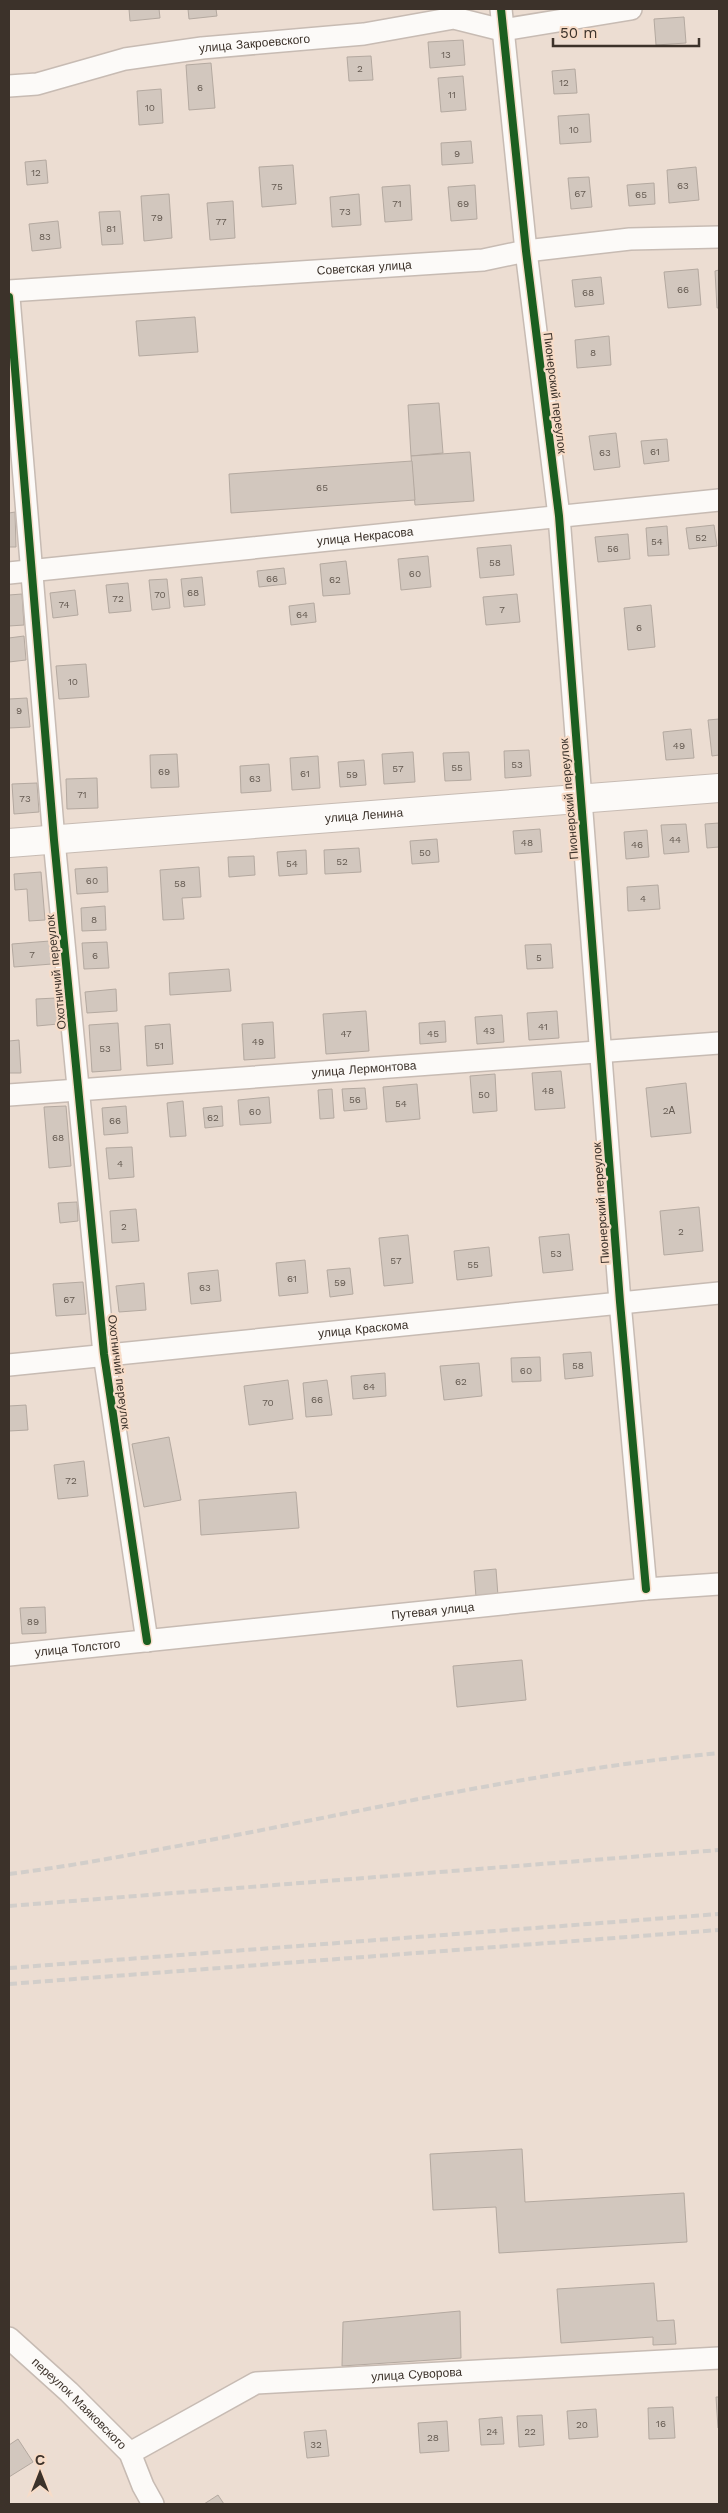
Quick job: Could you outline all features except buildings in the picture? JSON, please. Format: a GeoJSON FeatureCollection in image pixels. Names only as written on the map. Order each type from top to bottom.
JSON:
{"type":"FeatureCollection","features":[{"type":"Feature","properties":{"kind":"main road","name":"улица Ленина"},"geometry":{"type":"LineString","coordinates":[[9,843],[719,788]]}},
{"type":"Feature","properties":{"kind":"street","name":"Пионерский переулок"},"geometry":{"type":"LineString","coordinates":[[501,9],[526,251],[559,516],[580,798],[602,1050],[620,1302],[646,1589]]}},
{"type":"Feature","properties":{"kind":"street"},"geometry":{"type":"LineString","coordinates":[[502,30],[631,9]]}},
{"type":"Feature","properties":{"kind":"street","name":"улица Закроевского"},"geometry":{"type":"LineString","coordinates":[[9,86],[37,84],[134,58],[202,48],[364,34],[454,18],[502,30]]}},
{"type":"Feature","properties":{"kind":"street","name":"Советская улица"},"geometry":{"type":"LineString","coordinates":[[9,291],[473,260],[526,251],[630,239],[719,236]]}},
{"type":"Feature","properties":{"kind":"street","name":"Охотничий переулок"},"geometry":{"type":"LineString","coordinates":[[9,298],[54,840],[104,1354],[147,1642]]}},
{"type":"Feature","properties":{"kind":"street","name":"улица Некрасова"},"geometry":{"type":"LineString","coordinates":[[9,573],[32,569],[719,500]]}},
{"type":"Feature","properties":{"kind":"street","name":"улица Лермонтова"},"geometry":{"type":"LineString","coordinates":[[9,1096],[602,1050],[719,1043]]}},
{"type":"Feature","properties":{"kind":"street","name":"улица Краскома"},"geometry":{"type":"LineString","coordinates":[[9,1365],[719,1293]]}},
{"type":"Feature","properties":{"kind":"street","name":"Путевая улица"},"geometry":{"type":"LineString","coordinates":[[147,1642],[646,1589],[719,1584]]}},
{"type":"Feature","properties":{"kind":"street","name":"улица Толстого"},"geometry":{"type":"LineString","coordinates":[[9,1655],[147,1642]]}},
{"type":"Feature","properties":{"kind":"street","name":"переулок Маяковского"},"geometry":{"type":"LineString","coordinates":[[9,2338],[69,2392],[130,2453],[143,2486],[153,2504]]}},
{"type":"Feature","properties":{"kind":"street","name":"улица Суворова"},"geometry":{"type":"LineString","coordinates":[[130,2453],[256,2384],[719,2358]]}},
{"type":"Feature","properties":{"kind":"railway"},"geometry":{"type":"LineString","coordinates":[[9,1874],[141,1853],[532,1778],[719,1753]]}},
{"type":"Feature","properties":{"kind":"railway"},"geometry":{"type":"LineString","coordinates":[[9,1906],[719,1850]]}},
{"type":"Feature","properties":{"kind":"railway"},"geometry":{"type":"LineString","coordinates":[[9,1968],[719,1914]]}},
{"type":"Feature","properties":{"kind":"railway"},"geometry":{"type":"LineString","coordinates":[[9,1984],[719,1930]]}},
{"type":"Feature","properties":{"kind":"cycle path"},"geometry":{"type":"LineString","coordinates":[[501,9],[526,251],[559,516],[620,1302],[646,1589]]}},
{"type":"Feature","properties":{"kind":"cycle path"},"geometry":{"type":"LineString","coordinates":[[9,297],[54,840],[104,1354],[147,1641]]}}]}
